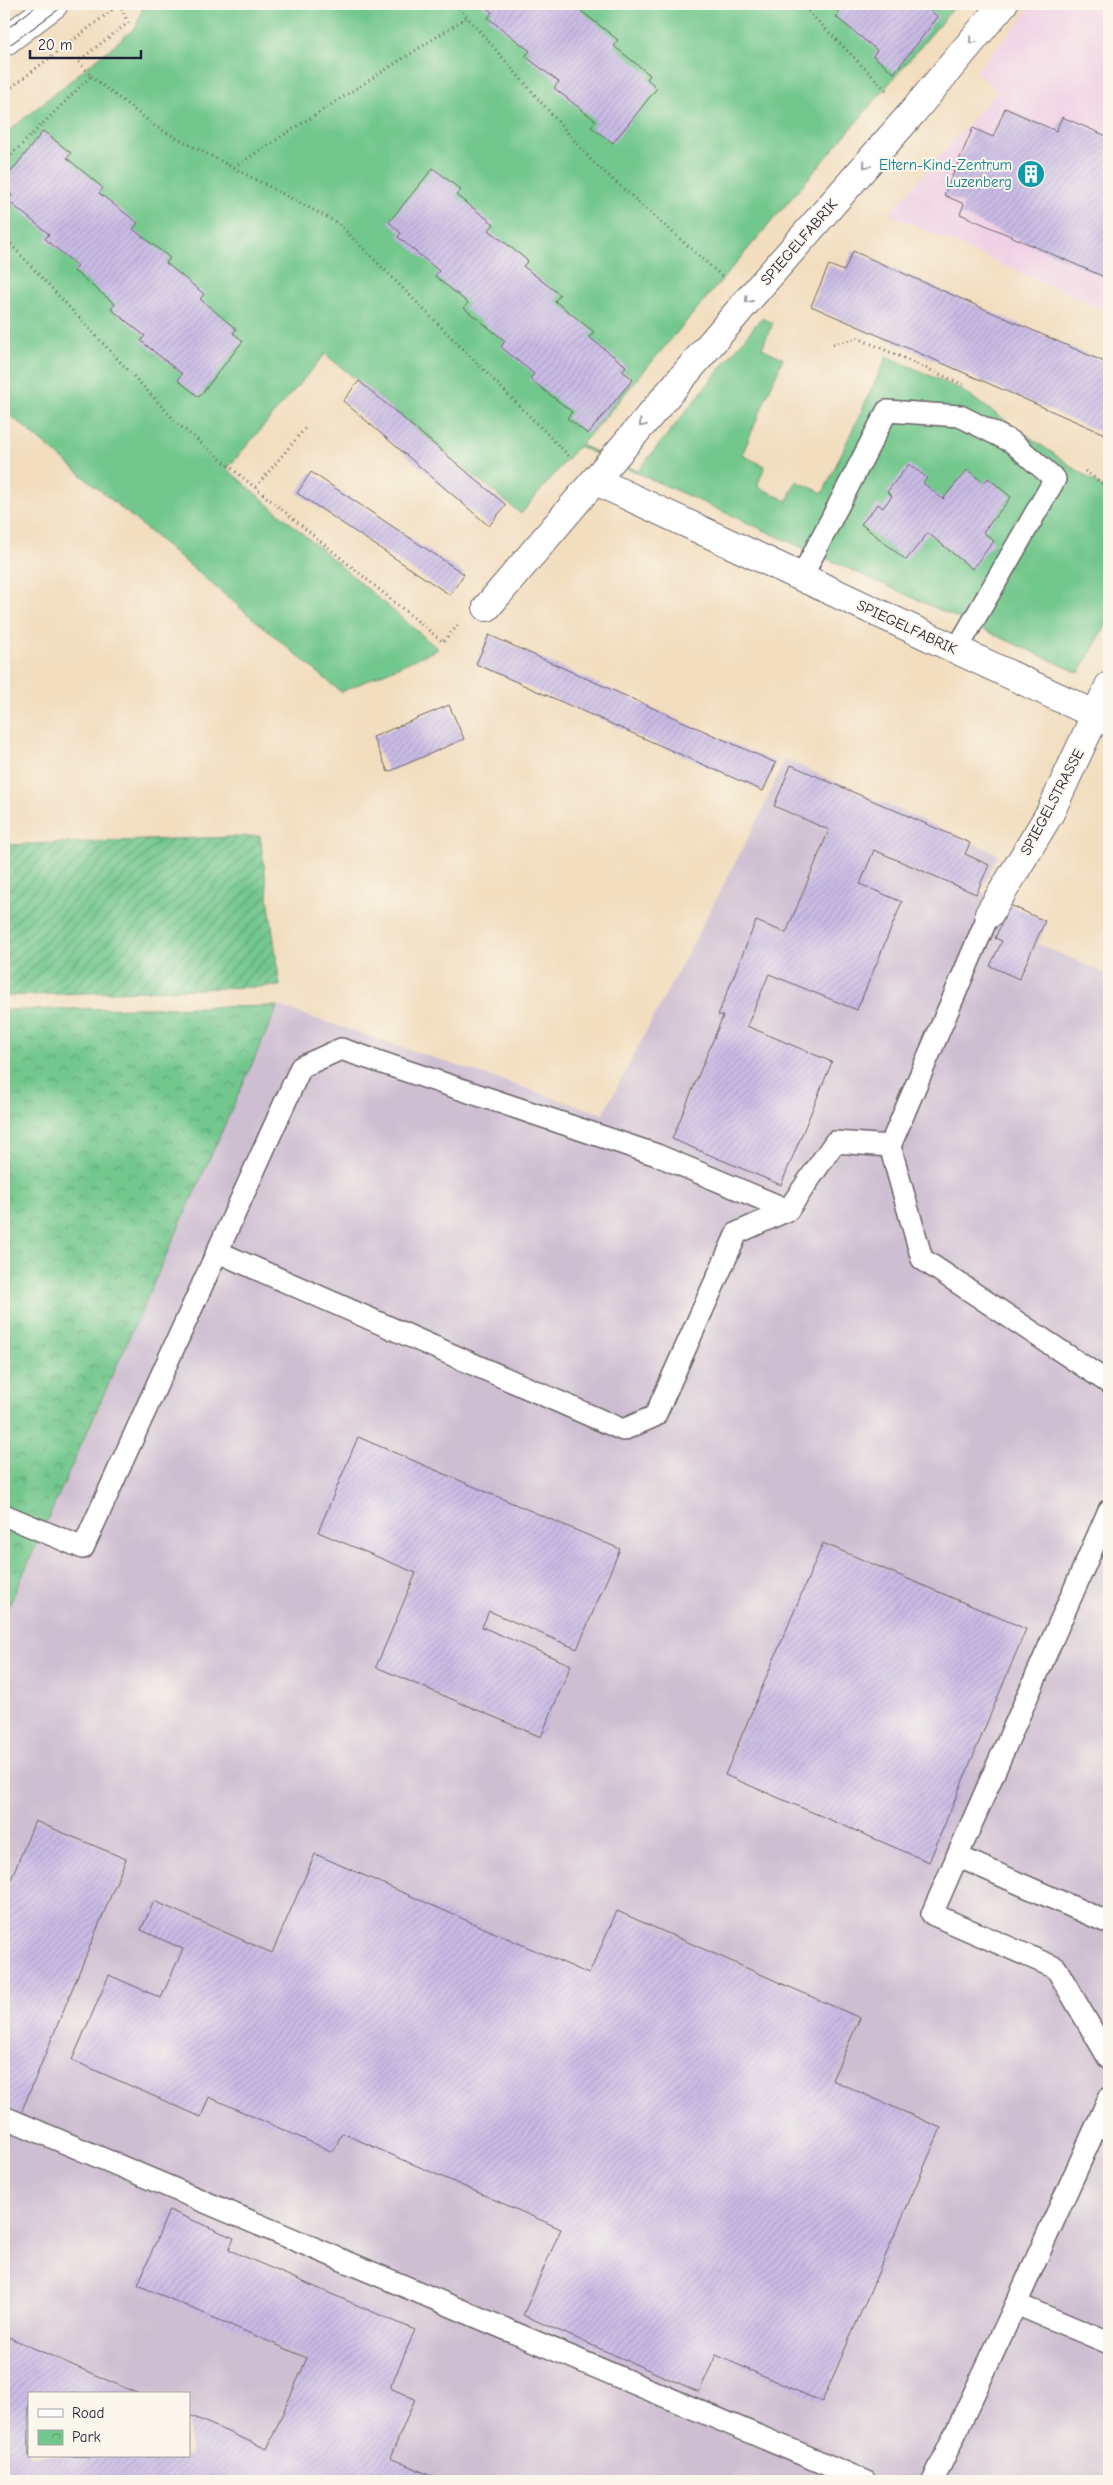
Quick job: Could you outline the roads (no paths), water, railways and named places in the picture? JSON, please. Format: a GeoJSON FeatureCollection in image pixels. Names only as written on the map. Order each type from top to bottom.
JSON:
{"type":"FeatureCollection","features":[{"type":"Feature","properties":{"kind":"street"},"geometry":{"type":"LineString","coordinates":[[4,42],[54,4]]}},
{"type":"Feature","properties":{"kind":"street","name":"SPIEGELFABRIK"},"geometry":{"type":"LineString","coordinates":[[487,607],[1003,4]]}},
{"type":"Feature","properties":{"kind":"street","name":"SPIEGELFABRIK"},"geometry":{"type":"LineString","coordinates":[[596,481],[956,651],[1103,718]]}},
{"type":"Feature","properties":{"kind":"street","name":"SPIEGELSTRASSE"},"geometry":{"type":"LineString","coordinates":[[989,914],[1050,813],[1103,718],[1109,686]]}},
{"type":"Feature","properties":{"kind":"lane"},"geometry":{"type":"LineString","coordinates":[[801,578],[887,410],[960,416],[1012,442],[1055,479],[956,651]]}},
{"type":"Feature","properties":{"kind":"lane"},"geometry":{"type":"LineString","coordinates":[[989,914],[890,1146],[922,1259],[1109,1383]]}},
{"type":"Feature","properties":{"kind":"lane"},"geometry":{"type":"LineString","coordinates":[[4,1515],[84,1548],[301,1067],[341,1049],[657,1155],[788,1210]]}},
{"type":"Feature","properties":{"kind":"lane"},"geometry":{"type":"LineString","coordinates":[[218,1252],[623,1430],[655,1416],[737,1233],[788,1210],[835,1142],[890,1146]]}},
{"type":"Feature","properties":{"kind":"lane"},"geometry":{"type":"LineString","coordinates":[[1109,1510],[932,1914],[1056,1968],[1109,2059]]}},
{"type":"Feature","properties":{"kind":"lane"},"geometry":{"type":"LineString","coordinates":[[958,1856],[1109,1923]]}},
{"type":"Feature","properties":{"kind":"lane"},"geometry":{"type":"LineString","coordinates":[[933,2481],[1016,2304],[1109,2098]]}},
{"type":"Feature","properties":{"kind":"lane"},"geometry":{"type":"LineString","coordinates":[[4,2117],[865,2481]]}},
{"type":"Feature","properties":{"kind":"lane"},"geometry":{"type":"LineString","coordinates":[[1016,2304],[1109,2343]]}},
{"type":"Feature","properties":{"kind":"tram line"},"geometry":{"type":"LineString","coordinates":[[4,31],[39,4]]}},
{"type":"Feature","properties":{"kind":"tram line"},"geometry":{"type":"LineString","coordinates":[[4,49],[66,4]]}},
{"type":"Feature","properties":{"kind":"place","name":"Eltern-Kind-Zentrum Luzenberg"},"geometry":{"type":"Point","coordinates":[1031,174]}}]}
